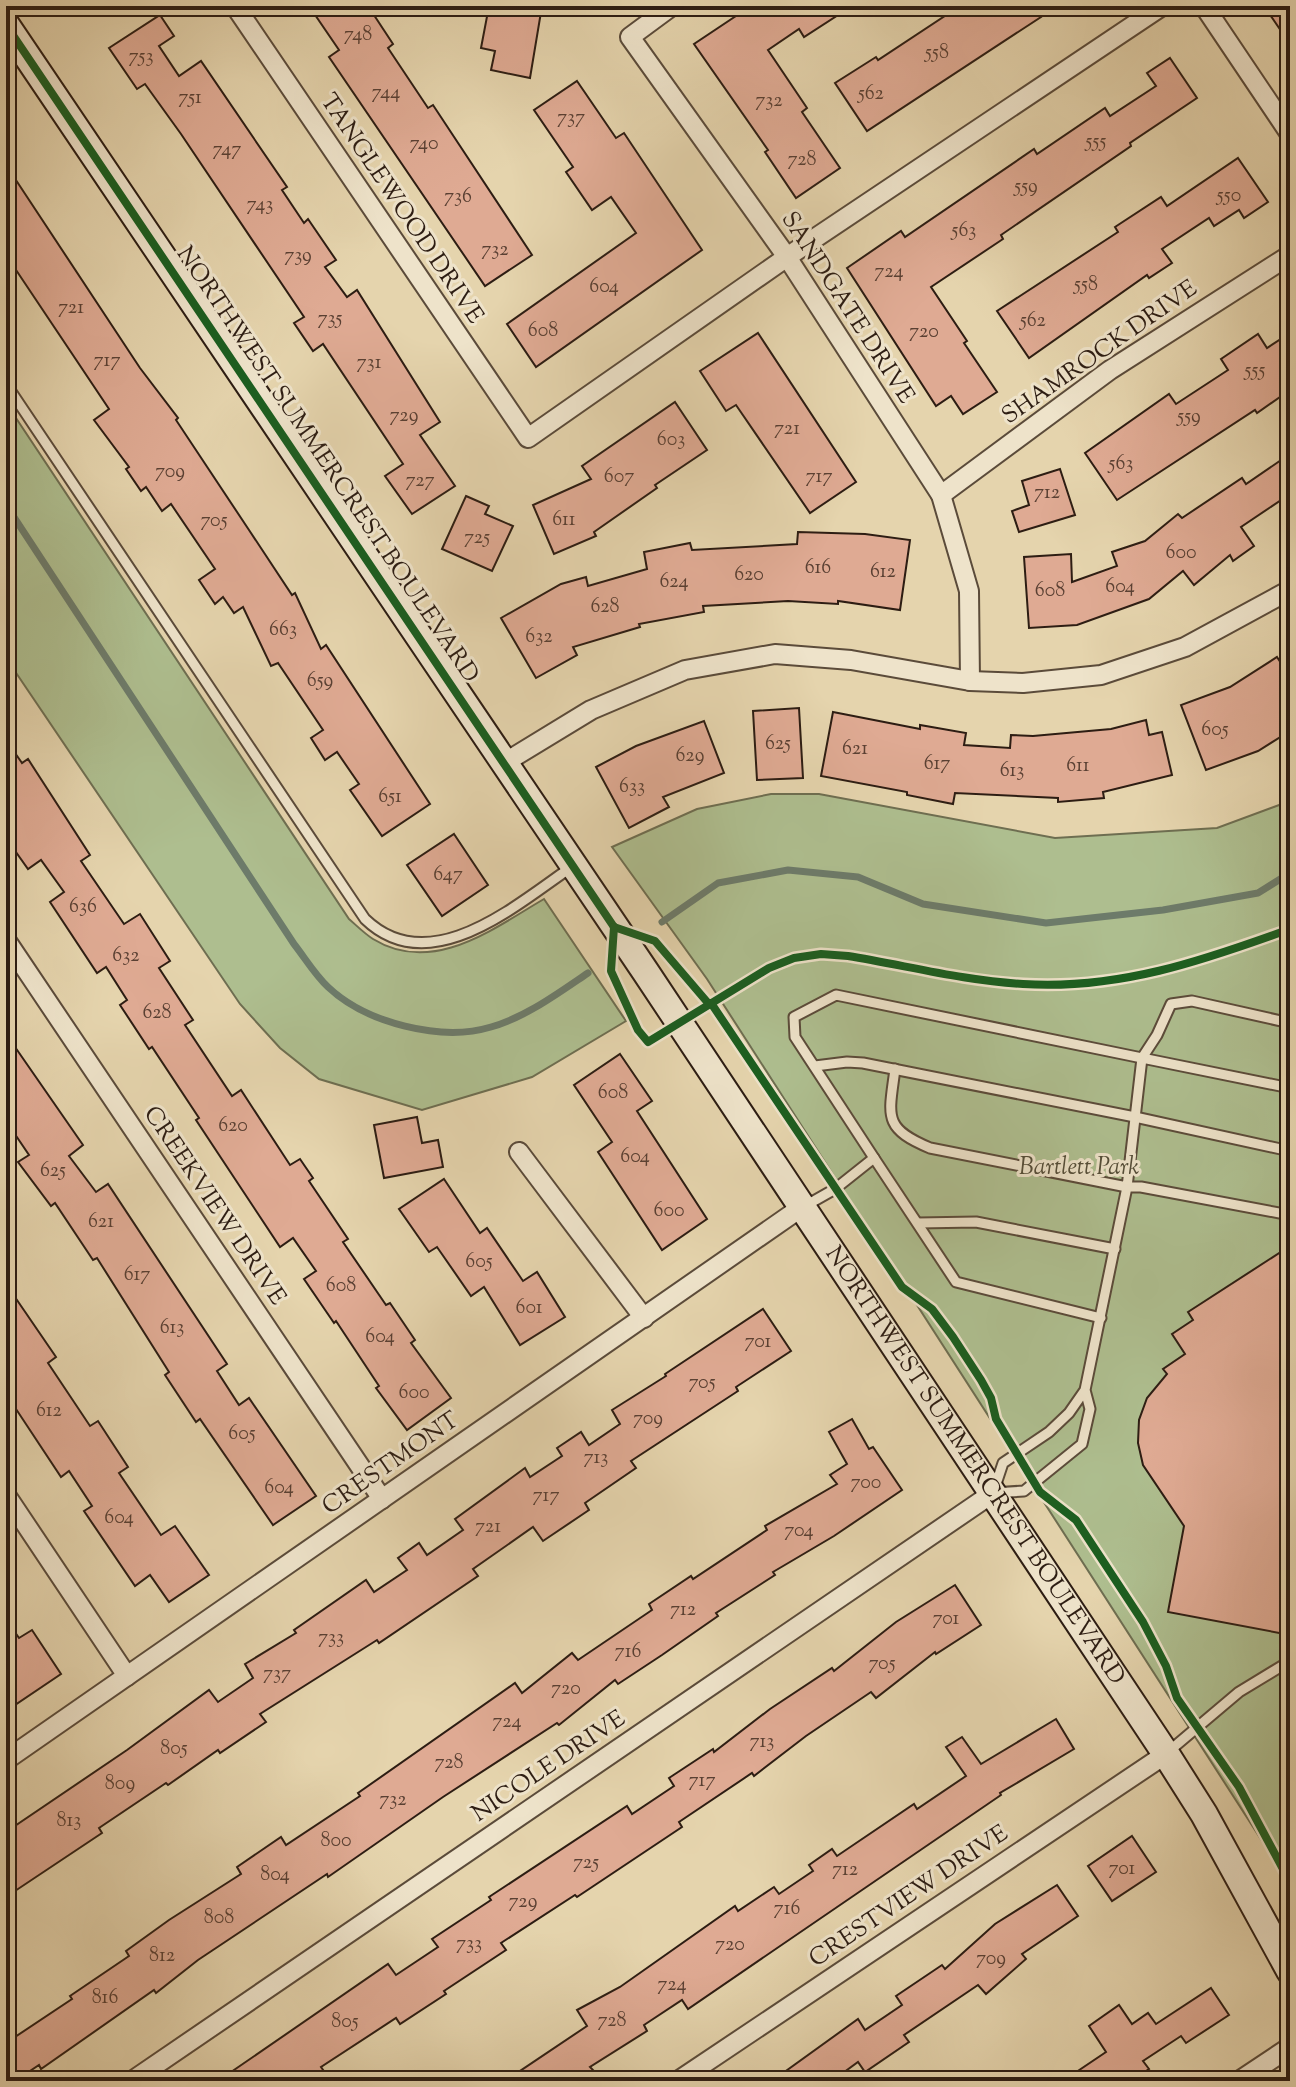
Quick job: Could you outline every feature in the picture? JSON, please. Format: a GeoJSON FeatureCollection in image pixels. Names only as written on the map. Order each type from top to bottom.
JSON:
{"type":"FeatureCollection","features":[{"type":"Feature","properties":{"kind":"street","name":"TANGLEWOOD DRIVE"},"geometry":{"type":"LineString","coordinates":[[235,6],[528,438],[787,257]]}},
{"type":"Feature","properties":{"kind":"street","name":"SANDGATE DRIVE"},"geometry":{"type":"LineString","coordinates":[[672,6],[630,37],[787,257],[941,495],[969,591],[970,681]]}},
{"type":"Feature","properties":{"kind":"street"},"geometry":{"type":"LineString","coordinates":[[787,257],[1162,6]]}},
{"type":"Feature","properties":{"kind":"street"},"geometry":{"type":"LineString","coordinates":[[1204,6],[1290,134]]}},
{"type":"Feature","properties":{"kind":"street","name":"NORTHWEST SUMMERCREST BOULEVARD"},"geometry":{"type":"LineString","coordinates":[[6,25],[645,971],[1166,1754],[1204,1814],[1290,1971]]}},
{"type":"Feature","properties":{"kind":"street","name":"SHAMROCK DRIVE"},"geometry":{"type":"LineString","coordinates":[[941,495],[1110,370],[1290,255]]}},
{"type":"Feature","properties":{"kind":"street"},"geometry":{"type":"LineString","coordinates":[[504,763],[591,710],[685,670],[775,654],[851,660],[970,681],[1023,683],[1101,675],[1185,647],[1290,590]]}},
{"type":"Feature","properties":{"kind":"street","name":"CREEKVIEW DRIVE"},"geometry":{"type":"LineString","coordinates":[[6,940],[382,1499]]}},
{"type":"Feature","properties":{"kind":"street"},"geometry":{"type":"LineString","coordinates":[[519,1152],[644,1318]]}},
{"type":"Feature","properties":{"kind":"street","name":"CRESTMONT"},"geometry":{"type":"LineString","coordinates":[[6,1760],[802,1207]]}},
{"type":"Feature","properties":{"kind":"street","name":"NICOLE DRIVE"},"geometry":{"type":"LineString","coordinates":[[132,2081],[993,1493]]}},
{"type":"Feature","properties":{"kind":"street"},"geometry":{"type":"LineString","coordinates":[[6,1495],[127,1676]]}},
{"type":"Feature","properties":{"kind":"street","name":"CRESTVIEW DRIVE"},"geometry":{"type":"LineString","coordinates":[[678,2081],[1166,1754]]}},
{"type":"Feature","properties":{"kind":"street"},"geometry":{"type":"LineString","coordinates":[[1239,2081],[1290,2047]]}},
{"type":"Feature","properties":{"kind":"lane"},"geometry":{"type":"LineString","coordinates":[[6,384],[365,919],[379,932],[418,943],[459,937],[490,922],[573,866]]}},
{"type":"Feature","properties":{"kind":"lane"},"geometry":{"type":"LineString","coordinates":[[1101,1318],[956,1282],[795,1037],[794,1017],[836,995],[1290,1088]]}},
{"type":"Feature","properties":{"kind":"lane"},"geometry":{"type":"LineString","coordinates":[[1085,1390],[1090,1409],[1082,1444],[1024,1491],[993,1493],[1003,1463],[1049,1432],[1069,1413],[1085,1390],[1127,1187],[1142,1058],[1171,1004],[1192,1001],[1290,1023]]}},
{"type":"Feature","properties":{"kind":"lane"},"geometry":{"type":"LineString","coordinates":[[815,1066],[847,1062],[895,1069],[1290,1151]]}},
{"type":"Feature","properties":{"kind":"lane"},"geometry":{"type":"LineString","coordinates":[[895,1069],[890,1111],[894,1127],[930,1148],[1290,1215]]}},
{"type":"Feature","properties":{"kind":"lane"},"geometry":{"type":"LineString","coordinates":[[802,1207],[835,1189],[874,1158]]}},
{"type":"Feature","properties":{"kind":"lane"},"geometry":{"type":"LineString","coordinates":[[918,1223],[976,1222],[1115,1249]]}},
{"type":"Feature","properties":{"kind":"lane"},"geometry":{"type":"LineString","coordinates":[[1166,1754],[1239,1692],[1290,1661]]}},
{"type":"Feature","properties":{"kind":"green space"},"geometry":{"type":"Polygon","coordinates":[[[6,403],[349,919],[373,939],[396,949],[418,952],[440,950],[484,934],[544,899],[626,1021],[532,1077],[422,1110],[319,1079],[280,1048],[240,1004],[6,658],[6,403]]]}},
{"type":"Feature","properties":{"kind":"green space","name":"Bartlett Park"},"geometry":{"type":"Polygon","coordinates":[[[771,794],[819,794],[1055,838],[1217,828],[1290,801],[1290,1896],[1275,1861],[707,979],[612,847],[697,809],[771,794]]]}},
{"type":"Feature","properties":{"kind":"building"},"geometry":{"type":"Polygon","coordinates":[[[309,6],[368,6],[393,44],[388,48],[428,108],[433,105],[532,255],[485,286],[329,57],[339,50],[309,6]]]}},
{"type":"Feature","properties":{"kind":"building"},"geometry":{"type":"Polygon","coordinates":[[[489,6],[542,6],[530,78],[491,70],[495,51],[481,48],[489,6]]]}},
{"type":"Feature","properties":{"kind":"building"},"geometry":{"type":"Polygon","coordinates":[[[751,6],[852,6],[804,37],[799,29],[768,50],[807,108],[802,112],[840,168],[796,198],[765,152],[768,150],[694,44],[751,6]]]}},
{"type":"Feature","properties":{"kind":"building"},"geometry":{"type":"Polygon","coordinates":[[[960,6],[1033,6],[1041,17],[867,131],[835,83],[876,57],[878,60],[960,6]]]}},
{"type":"Feature","properties":{"kind":"building"},"geometry":{"type":"Polygon","coordinates":[[[1264,6],[1290,6],[1290,44],[1264,6]]]}},
{"type":"Feature","properties":{"kind":"building"},"geometry":{"type":"Polygon","coordinates":[[[160,15],[174,36],[159,46],[179,76],[201,61],[287,187],[282,190],[304,223],[308,219],[336,260],[325,267],[347,297],[357,290],[440,422],[420,435],[455,486],[412,514],[385,476],[403,464],[323,344],[313,351],[294,323],[304,317],[181,134],[145,84],[137,89],[109,48],[160,15]]]}},
{"type":"Feature","properties":{"kind":"building"},"geometry":{"type":"Polygon","coordinates":[[[1170,58],[1197,98],[1001,235],[1003,239],[931,287],[997,392],[963,414],[951,396],[936,406],[847,268],[901,231],[905,237],[1034,149],[1037,154],[1105,108],[1110,116],[1156,86],[1147,73],[1170,58]]]}},
{"type":"Feature","properties":{"kind":"building"},"geometry":{"type":"Polygon","coordinates":[[[577,81],[616,138],[624,133],[702,250],[536,367],[507,324],[636,233],[611,197],[592,210],[566,172],[573,167],[534,110],[577,81]]]}},
{"type":"Feature","properties":{"kind":"building"},"geometry":{"type":"Polygon","coordinates":[[[1238,158],[1268,202],[1244,218],[1239,210],[1214,226],[1209,218],[1162,249],[1172,263],[1149,278],[1147,275],[1029,358],[997,311],[1118,232],[1115,227],[1161,197],[1167,206],[1238,158]]]}},
{"type":"Feature","properties":{"kind":"building"},"geometry":{"type":"Polygon","coordinates":[[[6,165],[140,368],[178,418],[176,420],[292,595],[295,593],[321,649],[326,645],[430,804],[382,836],[350,790],[359,784],[337,752],[325,760],[311,738],[323,730],[278,663],[271,666],[243,607],[234,613],[223,597],[215,604],[199,580],[215,569],[171,504],[162,511],[146,487],[141,491],[126,469],[129,467],[94,420],[109,409],[6,255],[6,165]]]}},
{"type":"Feature","properties":{"kind":"building"},"geometry":{"type":"Polygon","coordinates":[[[758,333],[856,482],[810,513],[736,405],[726,411],[700,371],[758,333]]]}},
{"type":"Feature","properties":{"kind":"building"},"geometry":{"type":"Polygon","coordinates":[[[1290,333],[1290,390],[1117,500],[1085,453],[1169,394],[1176,404],[1228,370],[1221,359],[1258,334],[1267,348],[1290,333]]]}},
{"type":"Feature","properties":{"kind":"building"},"geometry":{"type":"Polygon","coordinates":[[[675,402],[707,450],[594,532],[596,536],[554,554],[533,505],[591,479],[582,466],[675,402]]]}},
{"type":"Feature","properties":{"kind":"building"},"geometry":{"type":"Polygon","coordinates":[[[1290,454],[1290,494],[1241,527],[1254,546],[1233,561],[1230,555],[1194,585],[1183,571],[1149,599],[1077,625],[1029,628],[1024,557],[1071,554],[1072,582],[1117,566],[1112,552],[1145,541],[1178,514],[1182,518],[1242,478],[1246,484],[1290,454]]]}},
{"type":"Feature","properties":{"kind":"building"},"geometry":{"type":"Polygon","coordinates":[[[1060,469],[1075,515],[1019,532],[1012,511],[1029,505],[1022,481],[1060,469]]]}},
{"type":"Feature","properties":{"kind":"building"},"geometry":{"type":"Polygon","coordinates":[[[466,496],[489,506],[485,514],[513,526],[492,571],[442,549],[466,496]]]}},
{"type":"Feature","properties":{"kind":"building"},"geometry":{"type":"Polygon","coordinates":[[[798,532],[865,534],[910,540],[900,610],[838,601],[838,604],[788,601],[703,606],[704,612],[639,624],[640,627],[573,647],[577,655],[536,678],[501,618],[561,584],[586,577],[588,586],[647,569],[644,552],[690,543],[692,550],[797,544],[798,532]]]}},
{"type":"Feature","properties":{"kind":"building"},"geometry":{"type":"Polygon","coordinates":[[[1277,657],[1290,677],[1290,731],[1258,751],[1206,770],[1181,705],[1230,687],[1277,657]]]}},
{"type":"Feature","properties":{"kind":"building"},"geometry":{"type":"Polygon","coordinates":[[[799,708],[803,778],[757,780],[753,711],[799,708]]]}},
{"type":"Feature","properties":{"kind":"building"},"geometry":{"type":"Polygon","coordinates":[[[833,712],[920,729],[920,725],[966,733],[964,745],[1010,748],[1011,735],[1111,729],[1146,720],[1149,735],[1162,732],[1172,775],[1103,792],[1104,798],[1058,802],[1058,798],[955,793],[953,804],[821,776],[833,712]]]}},
{"type":"Feature","properties":{"kind":"building"},"geometry":{"type":"Polygon","coordinates":[[[704,721],[724,773],[663,797],[669,807],[629,828],[596,767],[636,746],[704,721]]]}},
{"type":"Feature","properties":{"kind":"building"},"geometry":{"type":"Polygon","coordinates":[[[6,740],[22,763],[28,759],[90,855],[81,861],[124,924],[140,914],[170,961],[159,968],[193,1020],[185,1025],[232,1096],[241,1090],[290,1165],[300,1159],[313,1178],[309,1181],[348,1239],[343,1242],[386,1305],[390,1303],[415,1340],[411,1343],[451,1398],[407,1430],[376,1388],[379,1386],[336,1321],[334,1323],[304,1279],[316,1271],[293,1238],[280,1247],[196,1120],[199,1118],[120,1005],[127,1000],[106,967],[97,973],[50,902],[64,892],[41,860],[28,869],[6,838],[6,740]]]}},
{"type":"Feature","properties":{"kind":"building"},"geometry":{"type":"Polygon","coordinates":[[[454,834],[488,885],[442,916],[407,865],[454,834]]]}},
{"type":"Feature","properties":{"kind":"building"},"geometry":{"type":"Polygon","coordinates":[[[6,1034],[83,1145],[69,1156],[96,1192],[108,1184],[227,1364],[217,1371],[239,1405],[249,1398],[316,1496],[273,1525],[200,1419],[196,1422],[165,1375],[169,1372],[97,1258],[93,1260],[55,1203],[51,1206],[18,1162],[29,1155],[6,1121],[6,1034]]]}},
{"type":"Feature","properties":{"kind":"building"},"geometry":{"type":"Polygon","coordinates":[[[620,1054],[652,1101],[637,1111],[707,1219],[662,1250],[598,1152],[612,1142],[574,1085],[620,1054]]]}},
{"type":"Feature","properties":{"kind":"building"},"geometry":{"type":"Polygon","coordinates":[[[417,1117],[422,1143],[438,1140],[443,1167],[384,1178],[374,1125],[417,1117]]]}},
{"type":"Feature","properties":{"kind":"building"},"geometry":{"type":"Polygon","coordinates":[[[444,1179],[480,1233],[487,1228],[523,1281],[537,1272],[565,1317],[520,1345],[484,1287],[471,1296],[437,1247],[429,1252],[399,1209],[444,1179]]]}},
{"type":"Feature","properties":{"kind":"building"},"geometry":{"type":"Polygon","coordinates":[[[1290,1246],[1290,1635],[1168,1612],[1184,1526],[1143,1465],[1138,1443],[1139,1420],[1147,1398],[1167,1374],[1163,1369],[1185,1354],[1172,1334],[1193,1320],[1188,1312],[1290,1246]]]}},
{"type":"Feature","properties":{"kind":"building"},"geometry":{"type":"Polygon","coordinates":[[[6,1284],[56,1357],[48,1363],[90,1426],[98,1421],[128,1467],[119,1473],[161,1535],[175,1526],[209,1575],[169,1602],[150,1575],[135,1586],[84,1511],[92,1506],[69,1471],[61,1477],[12,1403],[6,1391],[6,1284]]]}},
{"type":"Feature","properties":{"kind":"building"},"geometry":{"type":"Polygon","coordinates":[[[763,1309],[791,1351],[736,1387],[738,1391],[631,1461],[636,1468],[585,1503],[589,1510],[543,1541],[533,1527],[473,1569],[478,1576],[379,1643],[377,1640],[260,1714],[266,1722],[99,1828],[102,1833],[6,1897],[6,1832],[209,1690],[218,1702],[253,1678],[245,1664],[296,1633],[294,1630],[366,1580],[374,1592],[407,1570],[398,1558],[419,1543],[427,1555],[463,1530],[455,1519],[525,1468],[530,1477],[562,1456],[557,1448],[581,1432],[589,1445],[620,1424],[612,1410],[763,1309]]]}},
{"type":"Feature","properties":{"kind":"building"},"geometry":{"type":"Polygon","coordinates":[[[852,1419],[869,1449],[873,1447],[902,1490],[773,1572],[775,1575],[716,1613],[718,1616],[662,1655],[618,1684],[615,1680],[559,1725],[557,1723],[443,1797],[328,1877],[327,1874],[41,2069],[39,2065],[15,2081],[6,2081],[6,2043],[129,1956],[126,1951],[169,1920],[241,1874],[237,1867],[281,1837],[286,1845],[360,1796],[358,1793],[515,1683],[522,1693],[572,1653],[578,1660],[652,1610],[649,1604],[767,1530],[765,1526],[837,1484],[830,1475],[847,1464],[829,1432],[852,1419]]]}},
{"type":"Feature","properties":{"kind":"building"},"geometry":{"type":"Polygon","coordinates":[[[955,1585],[981,1625],[935,1652],[876,1698],[871,1692],[754,1776],[752,1773],[679,1822],[682,1827],[501,1943],[506,1950],[444,1991],[446,1994],[400,2024],[396,2018],[321,2067],[331,2081],[218,2081],[388,1964],[396,1975],[438,1947],[432,1939],[491,1900],[489,1897],[627,1806],[632,1814],[674,1786],[669,1778],[713,1749],[714,1752],[770,1709],[832,1668],[834,1671],[896,1622],[955,1585]]]}},
{"type":"Feature","properties":{"kind":"building"},"geometry":{"type":"Polygon","coordinates":[[[6,1619],[19,1638],[32,1630],[61,1674],[6,1711],[6,1619]]]}},
{"type":"Feature","properties":{"kind":"building"},"geometry":{"type":"Polygon","coordinates":[[[1056,1719],[1074,1749],[1000,1793],[688,2009],[682,2000],[644,2025],[647,2031],[590,2067],[593,2070],[577,2081],[505,2081],[587,2026],[577,2010],[620,1987],[735,1906],[738,1911],[774,1887],[779,1894],[813,1871],[809,1865],[832,1849],[837,1856],[914,1804],[917,1809],[966,1776],[946,1747],[962,1737],[981,1764],[1056,1719]]]}},
{"type":"Feature","properties":{"kind":"building"},"geometry":{"type":"Polygon","coordinates":[[[1132,1836],[1156,1872],[1112,1901],[1088,1866],[1132,1836]]]}},
{"type":"Feature","properties":{"kind":"building"},"geometry":{"type":"Polygon","coordinates":[[[1057,1885],[1078,1916],[1022,1954],[1026,1959],[986,1994],[978,1985],[904,2035],[909,2042],[865,2072],[858,2062],[832,2081],[772,2081],[858,2019],[865,2030],[902,2005],[896,1996],[942,1965],[945,1969],[995,1924],[1057,1885]]]}},
{"type":"Feature","properties":{"kind":"building"},"geometry":{"type":"Polygon","coordinates":[[[1211,1988],[1229,2015],[1186,2043],[1181,2036],[1143,2061],[1149,2069],[1131,2081],[1063,2081],[1106,2052],[1089,2026],[1119,2005],[1132,2024],[1148,2013],[1156,2024],[1211,1988]]]}},
{"type":"Feature","properties":{"kind":"waterway"},"geometry":{"type":"LineString","coordinates":[[6,505],[294,944],[314,972],[344,1000],[362,1011],[405,1026],[450,1032],[471,1031],[517,1017],[588,973]]}},
{"type":"Feature","properties":{"kind":"waterway"},"geometry":{"type":"LineString","coordinates":[[662,922],[718,883],[788,870],[858,877],[923,904],[1046,923],[1163,910],[1258,893],[1290,873]]}},
{"type":"Feature","properties":{"kind":"cycle path"},"geometry":{"type":"LineString","coordinates":[[6,25],[614,927]]}},
{"type":"Feature","properties":{"kind":"cycle path"},"geometry":{"type":"LineString","coordinates":[[614,927],[655,941],[711,1003],[902,1287],[932,1309],[953,1337],[981,1380],[991,1398],[996,1419],[1040,1492],[1076,1520],[1143,1622],[1166,1666],[1177,1698],[1239,1787],[1290,1882]]}},
{"type":"Feature","properties":{"kind":"cycle path"},"geometry":{"type":"LineString","coordinates":[[614,927],[611,971],[638,1030],[648,1042],[769,968],[794,958],[821,954],[848,956],[979,980],[1058,985],[1126,978],[1159,971],[1290,929]]}}]}
